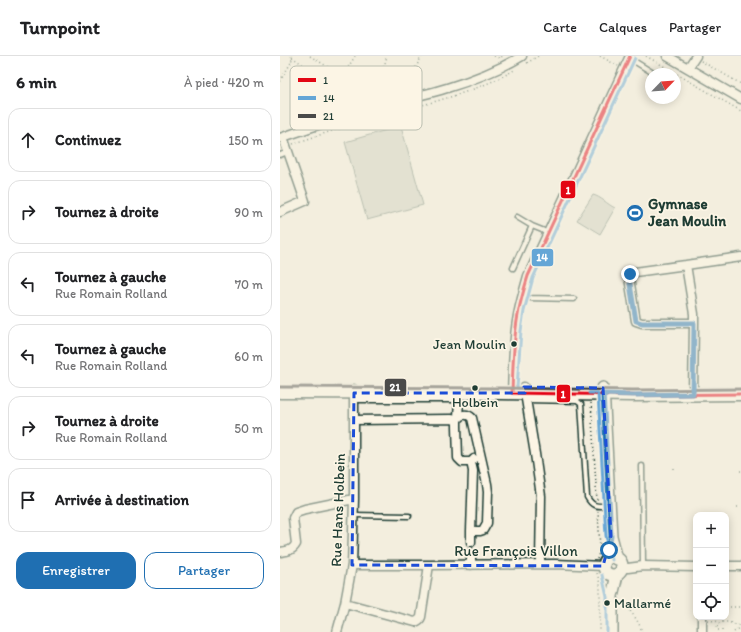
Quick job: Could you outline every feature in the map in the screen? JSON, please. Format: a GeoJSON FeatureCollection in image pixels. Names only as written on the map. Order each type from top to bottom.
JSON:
{"type":"FeatureCollection","features":[{"type":"Feature","properties":{"kind":"main road"},"geometry":{"type":"LineString","coordinates":[[280,386],[354,393]]}},
{"type":"Feature","properties":{"kind":"main road"},"geometry":{"type":"LineString","coordinates":[[280,392],[354,393],[603,391],[633,395],[741,388]]}},
{"type":"Feature","properties":{"kind":"main road"},"geometry":{"type":"LineString","coordinates":[[603,391],[611,536],[612,632]]}},
{"type":"Feature","properties":{"kind":"main road"},"geometry":{"type":"LineString","coordinates":[[693,391],[741,394]]}},
{"type":"Feature","properties":{"kind":"street"},"geometry":{"type":"LineString","coordinates":[[667,56],[741,99]]}},
{"type":"Feature","properties":{"kind":"street"},"geometry":{"type":"LineString","coordinates":[[540,564],[541,496],[535,454],[520,392],[514,346],[516,327],[522,296],[528,276],[588,149],[629,57]]}},
{"type":"Feature","properties":{"kind":"street"},"geometry":{"type":"LineString","coordinates":[[688,68],[695,57]]}},
{"type":"Feature","properties":{"kind":"street"},"geometry":{"type":"LineString","coordinates":[[422,95],[470,81],[523,60]]}},
{"type":"Feature","properties":{"kind":"street"},"geometry":{"type":"LineString","coordinates":[[280,212],[305,201],[281,138],[305,130]]}},
{"type":"Feature","properties":{"kind":"street"},"geometry":{"type":"LineString","coordinates":[[694,323],[642,323],[636,321],[629,278],[630,274],[635,272],[741,257]]}},
{"type":"Feature","properties":{"kind":"street"},"geometry":{"type":"LineString","coordinates":[[686,265],[694,314],[693,391]]}},
{"type":"Feature","properties":{"kind":"street","name":"Rue Hans Holbein"},"geometry":{"type":"LineString","coordinates":[[337,632],[345,603],[352,565],[354,515],[354,393]]}},
{"type":"Feature","properties":{"kind":"street"},"geometry":{"type":"LineString","coordinates":[[459,400],[457,418],[458,458],[462,462],[471,462],[480,454]]}},
{"type":"Feature","properties":{"kind":"street"},"geometry":{"type":"LineString","coordinates":[[354,420],[451,419],[457,418],[460,415],[471,416],[488,492],[487,523],[483,530],[471,531]]}},
{"type":"Feature","properties":{"kind":"street"},"geometry":{"type":"LineString","coordinates":[[471,462],[473,471],[471,542]]}},
{"type":"Feature","properties":{"kind":"street"},"geometry":{"type":"LineString","coordinates":[[280,552],[292,549],[296,544],[293,518],[296,512],[354,500]]}},
{"type":"Feature","properties":{"kind":"street"},"geometry":{"type":"LineString","coordinates":[[471,553],[471,565]]}},
{"type":"Feature","properties":{"kind":"street","name":"Rue François Villon"},"geometry":{"type":"LineString","coordinates":[[352,565],[540,564],[628,568],[643,566],[693,566]]}},
{"type":"Feature","properties":{"kind":"street"},"geometry":{"type":"LineString","coordinates":[[345,603],[415,622],[418,621],[421,617],[429,565]]}},
{"type":"Feature","properties":{"kind":"street"},"geometry":{"type":"LineString","coordinates":[[729,566],[741,566]]}},
{"type":"Feature","properties":{"kind":"street"},"geometry":{"type":"LineString","coordinates":[[702,620],[702,632]]}},
{"type":"Feature","properties":{"kind":"lane"},"geometry":{"type":"LineString","coordinates":[[629,57],[646,68]]}},
{"type":"Feature","properties":{"kind":"lane"},"geometry":{"type":"LineString","coordinates":[[517,217],[548,234]]}},
{"type":"Feature","properties":{"kind":"lane"},"geometry":{"type":"LineString","coordinates":[[513,268],[532,226]]}},
{"type":"Feature","properties":{"kind":"lane"},"geometry":{"type":"LineString","coordinates":[[522,296],[528,298],[574,299]]}},
{"type":"Feature","properties":{"kind":"lane"},"geometry":{"type":"LineString","coordinates":[[520,392],[577,401],[581,404],[587,497],[594,505],[609,506]]}},
{"type":"Feature","properties":{"kind":"lane"},"geometry":{"type":"LineString","coordinates":[[354,393],[459,400]]}},
{"type":"Feature","properties":{"kind":"lane"},"geometry":{"type":"LineString","coordinates":[[642,466],[643,566]]}},
{"type":"Feature","properties":{"kind":"lane"},"geometry":{"type":"LineString","coordinates":[[354,515],[409,516]]}},
{"type":"Feature","properties":{"kind":"path"},"geometry":{"type":"LineString","coordinates":[[280,81],[292,62],[292,56]]}},
{"type":"Feature","properties":{"kind":"path"},"geometry":{"type":"LineString","coordinates":[[292,56],[306,66]]}},
{"type":"Feature","properties":{"kind":"path"},"geometry":{"type":"LineString","coordinates":[[310,56],[326,66]]}},
{"type":"Feature","properties":{"kind":"path"},"geometry":{"type":"LineString","coordinates":[[349,66],[355,56]]}},
{"type":"Feature","properties":{"kind":"path"},"geometry":{"type":"LineString","coordinates":[[384,66],[387,56]]}},
{"type":"Feature","properties":{"kind":"path"},"geometry":{"type":"LineString","coordinates":[[416,66],[422,56]]}},
{"type":"Feature","properties":{"kind":"path"},"geometry":{"type":"LineString","coordinates":[[494,56],[499,58],[503,56]]}},
{"type":"Feature","properties":{"kind":"path"},"geometry":{"type":"LineString","coordinates":[[523,60],[538,56]]}},
{"type":"Feature","properties":{"kind":"path"},"geometry":{"type":"LineString","coordinates":[[600,56],[623,69]]}},
{"type":"Feature","properties":{"kind":"path"},"geometry":{"type":"LineString","coordinates":[[646,56],[741,111]]}},
{"type":"Feature","properties":{"kind":"path"},"geometry":{"type":"LineString","coordinates":[[695,57],[741,84]]}},
{"type":"Feature","properties":{"kind":"path"},"geometry":{"type":"LineString","coordinates":[[422,105],[462,93],[518,68]]}},
{"type":"Feature","properties":{"kind":"path"},"geometry":{"type":"LineString","coordinates":[[285,151],[341,130]]}},
{"type":"Feature","properties":{"kind":"path"},"geometry":{"type":"LineString","coordinates":[[625,606],[640,624],[642,632]]}},
{"type":"Feature","properties":{"kind":"path"},"geometry":{"type":"LineString","coordinates":[[729,607],[741,607]]}},
{"type":"Feature","properties":{"kind":"path"},"geometry":{"type":"LineString","coordinates":[[711,620],[728,622],[741,626]]}},
{"type":"Feature","properties":{"kind":"path"},"geometry":{"type":"LineString","coordinates":[[717,627],[720,622]]}},
{"type":"Feature","properties":{"kind":"path"},"geometry":{"type":"LineString","coordinates":[[734,632],[741,626]]}},
{"type":"Feature","properties":{"kind":"path"},"geometry":{"type":"LineString","coordinates":[[718,630],[723,630],[724,632]]}},
{"type":"Feature","properties":{"kind":"highlighted area"},"geometry":{"type":"Polygon","coordinates":[[[524,387],[603,388],[611,536],[603,566],[352,565],[354,393],[525,393],[524,387]]]}},
{"type":"Feature","properties":{"kind":"shaded area"},"geometry":{"type":"Polygon","coordinates":[[[387,130],[402,130],[423,205],[367,220],[345,142],[387,130]]]}},
{"type":"Feature","properties":{"kind":"shaded area"},"geometry":{"type":"Polygon","coordinates":[[[593,195],[599,197],[615,208],[600,234],[577,220],[593,195]]]}},
{"type":"Feature","properties":{"kind":"transit line","name":"1"},"geometry":{"type":"LineString","coordinates":[[630,56],[528,276],[516,325],[512,393],[633,395],[741,394]]}},
{"type":"Feature","properties":{"kind":"transit line","name":"14"},"geometry":{"type":"LineString","coordinates":[[603,389],[517,388],[521,331],[524,311],[533,278],[635,58]]}},
{"type":"Feature","properties":{"kind":"transit line","name":"21"},"geometry":{"type":"LineString","coordinates":[[280,387],[633,390],[741,389]]}},
{"type":"Feature","properties":{"kind":"transit line","name":"14"},"geometry":{"type":"LineString","coordinates":[[589,393],[598,393],[606,536],[612,560]]}},
{"type":"Feature","properties":{"kind":"transit line","name":"14"},"geometry":{"type":"LineString","coordinates":[[602,575],[607,597],[607,632]]}},
{"type":"Feature","properties":{"kind":"place","name":"Gymnase Jean Moulin"},"geometry":{"type":"Point","coordinates":[635,213]}},
{"type":"Feature","properties":{"kind":"place","name":"Jean Moulin"},"geometry":{"type":"Point","coordinates":[514,344]}},
{"type":"Feature","properties":{"kind":"place","name":"Holbein"},"geometry":{"type":"Point","coordinates":[475,388]}},
{"type":"Feature","properties":{"kind":"place","name":"Mallarmé"},"geometry":{"type":"Point","coordinates":[607,603]}},
{"type":"Feature","properties":{"kind":"route"},"geometry":{"type":"LineString","coordinates":[[609,550],[611,536],[603,394],[693,394],[694,323],[642,323],[636,321],[629,278],[630,274]]}}]}
